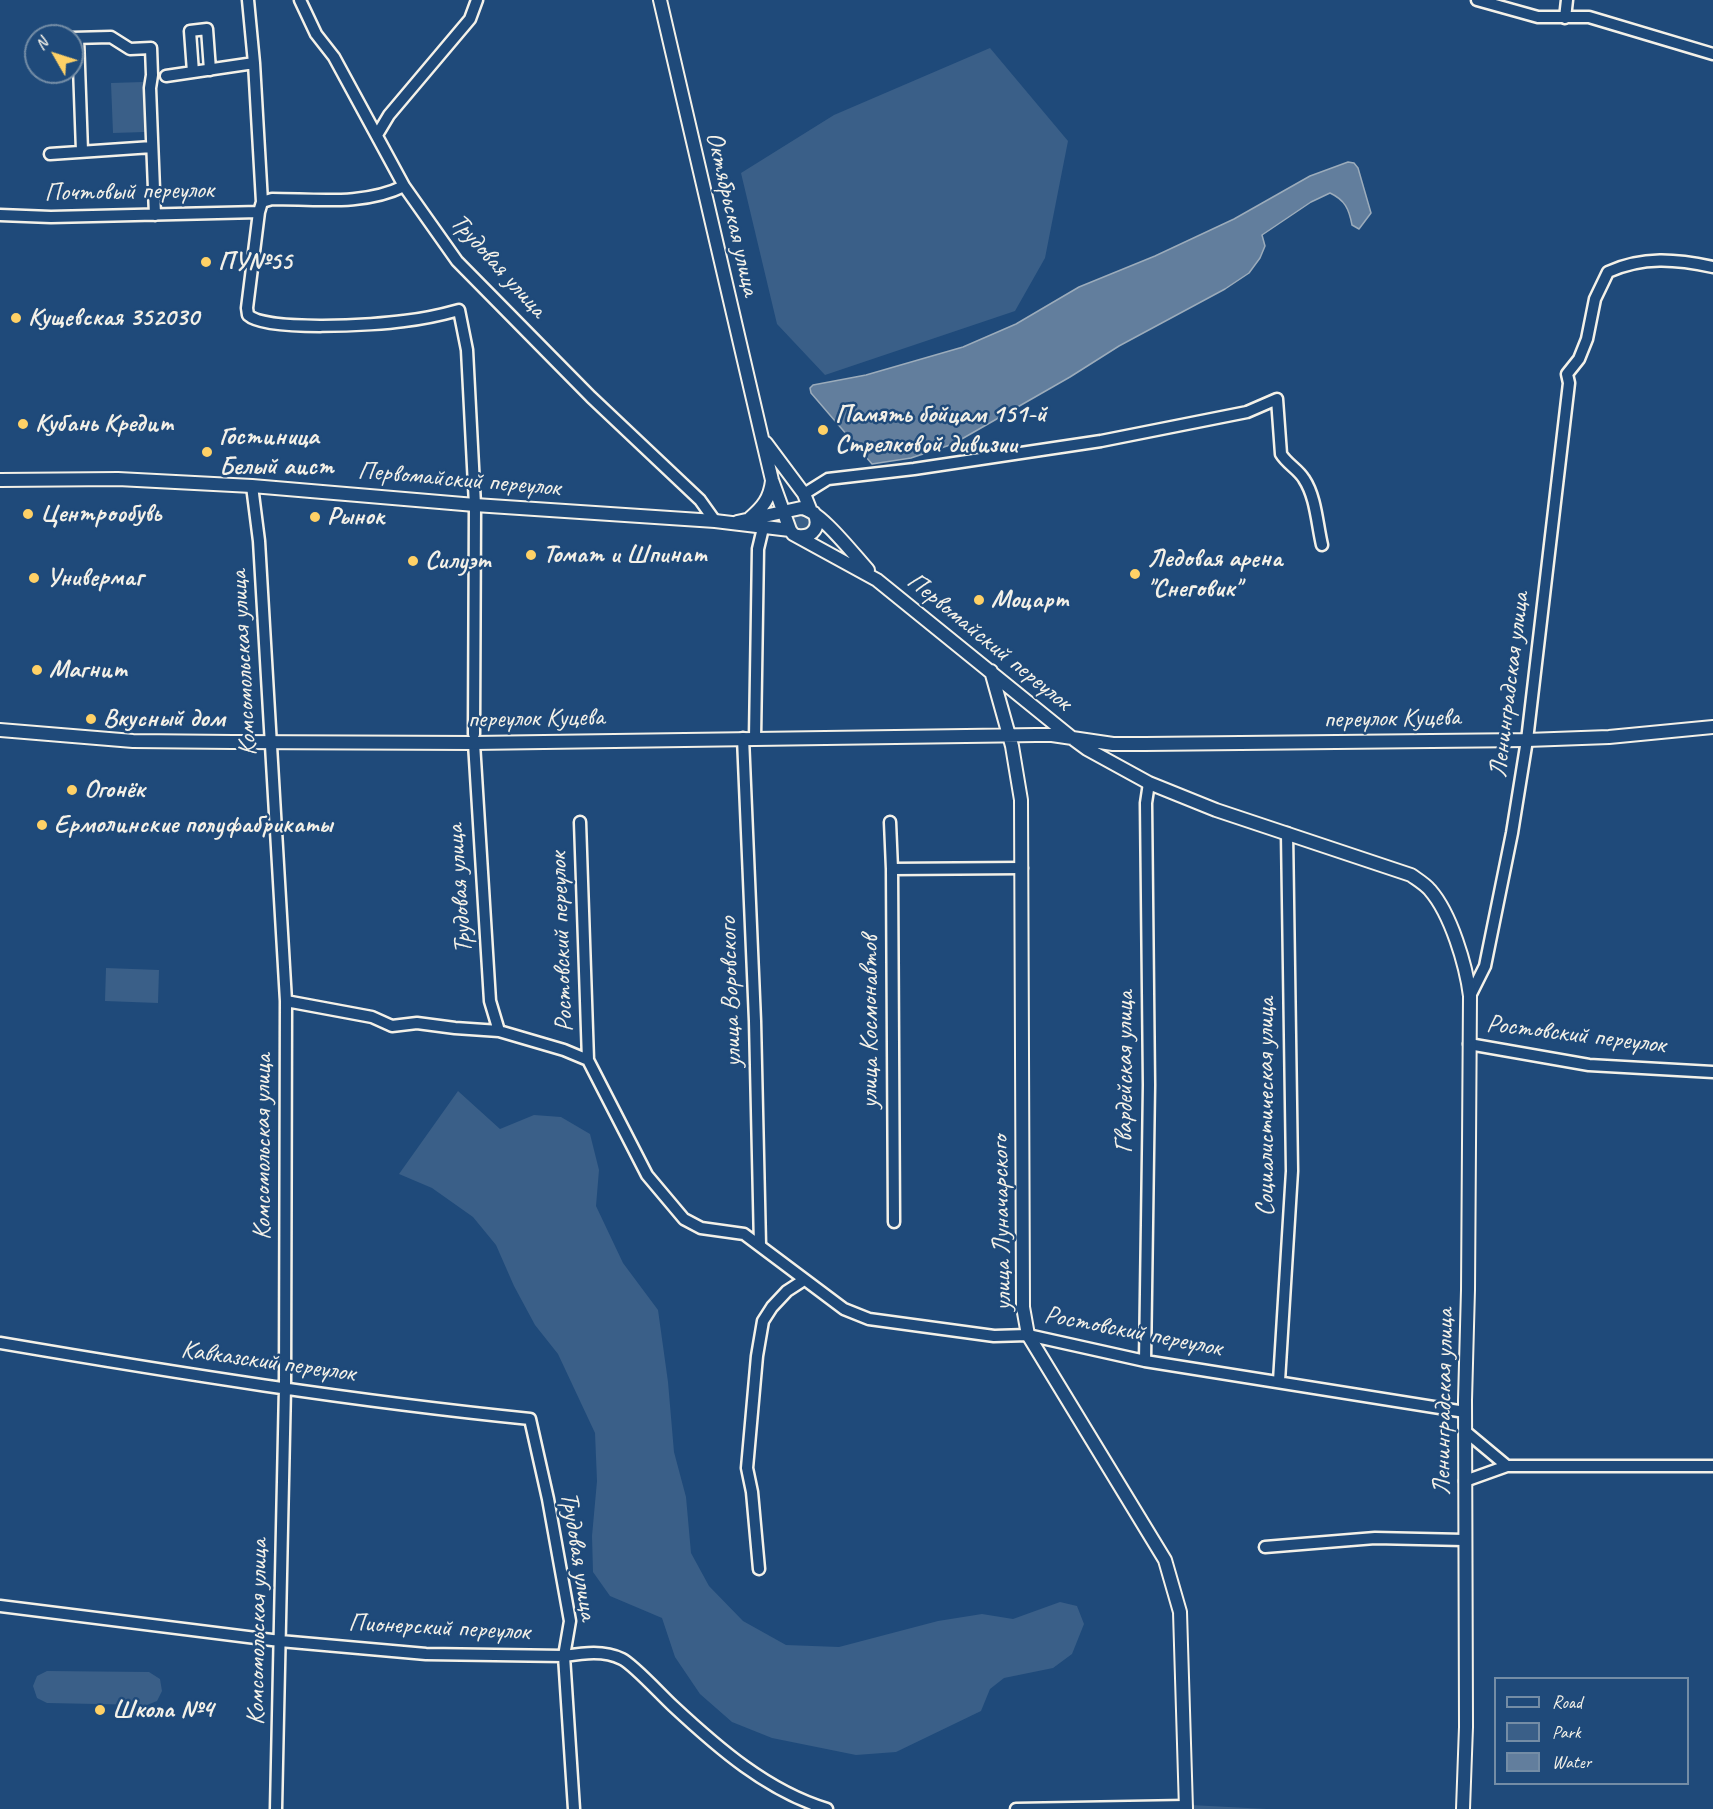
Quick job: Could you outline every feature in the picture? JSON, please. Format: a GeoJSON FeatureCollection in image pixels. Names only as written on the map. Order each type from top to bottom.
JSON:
{"type":"FeatureCollection","features":[{"type":"Feature","properties":{"kind":"street"},"geometry":{"type":"LineString","coordinates":[[248,0],[254,63],[260,207]]}},
{"type":"Feature","properties":{"kind":"street","name":"Трудовая улица"},"geometry":{"type":"LineString","coordinates":[[300,0],[316,34],[334,57],[404,186],[457,261],[591,397],[700,500],[715,521]]}},
{"type":"Feature","properties":{"kind":"street","name":"Октябрьская улица"},"geometry":{"type":"LineString","coordinates":[[660,0],[772,480],[797,518]]}},
{"type":"Feature","properties":{"kind":"street"},"geometry":{"type":"LineString","coordinates":[[1477,0],[1538,17],[1589,17],[1713,54]]}},
{"type":"Feature","properties":{"kind":"street"},"geometry":{"type":"LineString","coordinates":[[1565,18],[1567,0]]}},
{"type":"Feature","properties":{"kind":"street"},"geometry":{"type":"LineString","coordinates":[[377,135],[389,115],[470,19],[477,1]]}},
{"type":"Feature","properties":{"kind":"street"},"geometry":{"type":"LineString","coordinates":[[193,72],[190,31],[207,29],[210,70]]}},
{"type":"Feature","properties":{"kind":"street"},"geometry":{"type":"LineString","coordinates":[[84,38],[111,37],[130,49],[151,48],[155,214]]}},
{"type":"Feature","properties":{"kind":"street"},"geometry":{"type":"LineString","coordinates":[[166,76],[254,63]]}},
{"type":"Feature","properties":{"kind":"street"},"geometry":{"type":"LineString","coordinates":[[78,84],[82,151]]}},
{"type":"Feature","properties":{"kind":"street"},"geometry":{"type":"LineString","coordinates":[[50,154],[152,147]]}},
{"type":"Feature","properties":{"kind":"street","name":"Почтовый переулок"},"geometry":{"type":"LineString","coordinates":[[0,215],[51,217],[155,214],[260,207],[272,199],[353,199],[393,191],[404,186]]}},
{"type":"Feature","properties":{"kind":"street","name":"Трудовая улица"},"geometry":{"type":"LineString","coordinates":[[260,207],[246,308],[252,319],[260,322],[302,326],[402,322],[441,316],[459,310],[467,350],[475,506],[474,739],[490,1001],[499,1030]]}},
{"type":"Feature","properties":{"kind":"street","name":"Ленинградская улица"},"geometry":{"type":"LineString","coordinates":[[1470,996],[1485,966],[1495,923],[1527,740],[1569,383],[1567,374],[1579,359],[1587,339],[1595,299],[1608,272],[1637,261],[1663,259],[1713,267]]}},
{"type":"Feature","properties":{"kind":"street"},"geometry":{"type":"LineString","coordinates":[[804,494],[828,478],[914,469],[1101,441],[1247,412],[1276,399],[1281,454],[1285,461],[1304,478],[1312,498],[1322,545]]}},
{"type":"Feature","properties":{"kind":"street","name":"Октябрьская улица"},"geometry":{"type":"LineString","coordinates":[[762,438],[804,494],[797,518]]}},
{"type":"Feature","properties":{"kind":"street","name":"Первомайский переулок"},"geometry":{"type":"LineString","coordinates":[[0,480],[118,479],[252,486],[475,506],[715,521],[763,528],[797,518]]}},
{"type":"Feature","properties":{"kind":"street"},"geometry":{"type":"LineString","coordinates":[[750,518],[767,501],[771,492],[772,480]]}},
{"type":"Feature","properties":{"kind":"street","name":"Комсомольская улица"},"geometry":{"type":"LineString","coordinates":[[252,486],[260,541],[286,1001],[285,1387],[276,1809]]}},
{"type":"Feature","properties":{"kind":"street","name":"Первомайский переулок"},"geometry":{"type":"LineString","coordinates":[[734,523],[750,518],[797,518],[838,536],[877,580]]}},
{"type":"Feature","properties":{"kind":"street","name":"Первомайский переулок"},"geometry":{"type":"LineString","coordinates":[[797,518],[1072,738]]}},
{"type":"Feature","properties":{"kind":"street","name":"улица Воровского"},"geometry":{"type":"LineString","coordinates":[[760,1245],[749,738],[758,549],[763,528]]}},
{"type":"Feature","properties":{"kind":"street","name":"улица Луначарского"},"geometry":{"type":"LineString","coordinates":[[991,671],[1009,736],[1021,800],[1023,1307],[1028,1335],[1165,1560],[1180,1612],[1186,1808]]}},
{"type":"Feature","properties":{"kind":"street","name":"переулок Куцева"},"geometry":{"type":"LineString","coordinates":[[0,730],[134,741],[1044,735],[1113,744],[1527,740],[1609,737],[1713,728]]}},
{"type":"Feature","properties":{"kind":"street","name":"переулок Куцева"},"geometry":{"type":"LineString","coordinates":[[1072,738],[1087,749],[1149,783],[1216,810],[1411,875],[1429,888],[1443,909]]}},
{"type":"Feature","properties":{"kind":"street","name":"Гвардейская улица"},"geometry":{"type":"LineString","coordinates":[[1145,1360],[1149,1085],[1146,803],[1149,783]]}},
{"type":"Feature","properties":{"kind":"street","name":"Ростовский переулок"},"geometry":{"type":"LineString","coordinates":[[580,822],[588,1060],[647,1175],[684,1219],[701,1228],[744,1234],[844,1309],[869,1319],[994,1336],[1028,1335],[1145,1360],[1465,1412]]}},
{"type":"Feature","properties":{"kind":"street","name":"улица Космонавтов"},"geometry":{"type":"LineString","coordinates":[[890,822],[894,1222]]}},
{"type":"Feature","properties":{"kind":"street","name":"Социалистическая улица"},"geometry":{"type":"LineString","coordinates":[[1279,1381],[1292,1171],[1287,833]]}},
{"type":"Feature","properties":{"kind":"street"},"geometry":{"type":"LineString","coordinates":[[892,869],[1022,868]]}},
{"type":"Feature","properties":{"kind":"street","name":"Ленинградская улица"},"geometry":{"type":"LineString","coordinates":[[1443,909],[1467,971],[1470,996],[1464,1540],[1466,1726],[1463,1809]]}},
{"type":"Feature","properties":{"kind":"street","name":"Ростовский переулок"},"geometry":{"type":"LineString","coordinates":[[286,1001],[372,1017],[392,1026],[417,1023],[499,1030],[564,1050],[588,1060]]}},
{"type":"Feature","properties":{"kind":"street","name":"Ростовский переулок"},"geometry":{"type":"LineString","coordinates":[[1469,1044],[1589,1065],[1713,1072]]}},
{"type":"Feature","properties":{"kind":"street"},"geometry":{"type":"LineString","coordinates":[[759,1569],[753,1502],[747,1468],[757,1356],[763,1321],[787,1291],[804,1280]]}},
{"type":"Feature","properties":{"kind":"street","name":"Кавказский переулок"},"geometry":{"type":"LineString","coordinates":[[0,1343],[149,1368],[441,1410],[530,1419]]}},
{"type":"Feature","properties":{"kind":"street","name":"Трудовая улица"},"geometry":{"type":"LineString","coordinates":[[530,1419],[548,1499],[570,1621],[564,1656],[574,1809]]}},
{"type":"Feature","properties":{"kind":"street"},"geometry":{"type":"LineString","coordinates":[[1465,1431],[1507,1466]]}},
{"type":"Feature","properties":{"kind":"street"},"geometry":{"type":"LineString","coordinates":[[1465,1481],[1507,1466],[1713,1466]]}},
{"type":"Feature","properties":{"kind":"street"},"geometry":{"type":"LineString","coordinates":[[1265,1547],[1375,1538],[1464,1540]]}},
{"type":"Feature","properties":{"kind":"street","name":"Пионерский переулок"},"geometry":{"type":"LineString","coordinates":[[0,1606],[280,1641],[426,1654],[564,1656],[603,1653],[624,1660],[714,1744],[760,1776],[809,1804],[827,1809]]}},
{"type":"Feature","properties":{"kind":"street"},"geometry":{"type":"LineString","coordinates":[[1016,1809],[1186,1808]]}},
{"type":"Feature","properties":{"kind":"green space"},"geometry":{"type":"Polygon","coordinates":[[[990,48],[1068,141],[1045,258],[1015,311],[825,375],[777,324],[741,173],[834,115],[990,48]]]}},
{"type":"Feature","properties":{"kind":"green space"},"geometry":{"type":"Polygon","coordinates":[[[143,82],[145,132],[113,133],[111,83],[143,82]]]}},
{"type":"Feature","properties":{"kind":"green space"},"geometry":{"type":"Polygon","coordinates":[[[802,514],[808,517],[811,523],[808,529],[802,532],[796,529],[793,523],[796,517],[802,514]]]}},
{"type":"Feature","properties":{"kind":"green space"},"geometry":{"type":"Polygon","coordinates":[[[106,968],[159,970],[158,1003],[105,1001],[106,968]]]}},
{"type":"Feature","properties":{"kind":"green space"},"geometry":{"type":"Polygon","coordinates":[[[458,1091],[500,1129],[534,1115],[561,1117],[590,1134],[599,1170],[596,1206],[623,1263],[658,1310],[668,1382],[674,1452],[686,1497],[691,1553],[709,1586],[743,1621],[786,1645],[839,1647],[938,1621],[982,1614],[1013,1619],[1060,1602],[1077,1606],[1084,1624],[1072,1654],[1053,1668],[1004,1678],[990,1689],[981,1711],[896,1752],[856,1755],[772,1738],[732,1722],[700,1694],[675,1657],[662,1618],[610,1596],[593,1572],[592,1536],[597,1481],[595,1433],[558,1354],[535,1325],[496,1245],[473,1217],[432,1188],[399,1174],[458,1091]]]}},
{"type":"Feature","properties":{"kind":"green space"},"geometry":{"type":"Polygon","coordinates":[[[47,1671],[149,1672],[160,1679],[162,1691],[157,1701],[147,1705],[47,1703],[37,1698],[33,1686],[37,1676],[47,1671]]]}},
{"type":"Feature","properties":{"kind":"green space"},"geometry":{"type":"Polygon","coordinates":[[[1190,1805],[1267,1809],[1190,1809],[1190,1805]]]}},
{"type":"Feature","properties":{"kind":"water"},"geometry":{"type":"Polygon","coordinates":[[[1348,162],[1354,163],[1358,168],[1371,213],[1359,229],[1352,225],[1346,206],[1330,193],[1311,202],[1262,235],[1265,246],[1260,258],[1249,273],[1225,289],[1119,346],[953,444],[911,458],[872,464],[811,393],[810,388],[813,385],[866,375],[963,347],[1016,324],[1079,287],[1155,256],[1234,219],[1310,176],[1348,162]]]}},
{"type":"Feature","properties":{"kind":"place","name":"ПУ№55"},"geometry":{"type":"Point","coordinates":[206,262]}},
{"type":"Feature","properties":{"kind":"place","name":"Кущевская 352030"},"geometry":{"type":"Point","coordinates":[16,318]}},
{"type":"Feature","properties":{"kind":"place","name":"Кубань Кредит"},"geometry":{"type":"Point","coordinates":[23,424]}},
{"type":"Feature","properties":{"kind":"place","name":"Память бойцам 151-й Стрелковой дивизии"},"geometry":{"type":"Point","coordinates":[823,430]}},
{"type":"Feature","properties":{"kind":"place","name":"Гостиница Белый аист"},"geometry":{"type":"Point","coordinates":[207,452]}},
{"type":"Feature","properties":{"kind":"place","name":"Центрообувь"},"geometry":{"type":"Point","coordinates":[28,514]}},
{"type":"Feature","properties":{"kind":"place","name":"Рынок"},"geometry":{"type":"Point","coordinates":[315,517]}},
{"type":"Feature","properties":{"kind":"place","name":"Томат и Шпинат"},"geometry":{"type":"Point","coordinates":[531,555]}},
{"type":"Feature","properties":{"kind":"place","name":"Силуэт"},"geometry":{"type":"Point","coordinates":[413,561]}},
{"type":"Feature","properties":{"kind":"place","name":"Ледовая арена \"Снеговик\""},"geometry":{"type":"Point","coordinates":[1135,574]}},
{"type":"Feature","properties":{"kind":"place","name":"Универмаг"},"geometry":{"type":"Point","coordinates":[34,578]}},
{"type":"Feature","properties":{"kind":"place","name":"Моцарт"},"geometry":{"type":"Point","coordinates":[979,600]}},
{"type":"Feature","properties":{"kind":"place","name":"Магнит"},"geometry":{"type":"Point","coordinates":[37,670]}},
{"type":"Feature","properties":{"kind":"place","name":"Вкусный дом"},"geometry":{"type":"Point","coordinates":[91,719]}},
{"type":"Feature","properties":{"kind":"place","name":"Огонёк"},"geometry":{"type":"Point","coordinates":[72,790]}},
{"type":"Feature","properties":{"kind":"place","name":"Ермолинские полуфабрикаты"},"geometry":{"type":"Point","coordinates":[42,825]}},
{"type":"Feature","properties":{"kind":"place","name":"Школа №4"},"geometry":{"type":"Point","coordinates":[100,1710]}}]}
